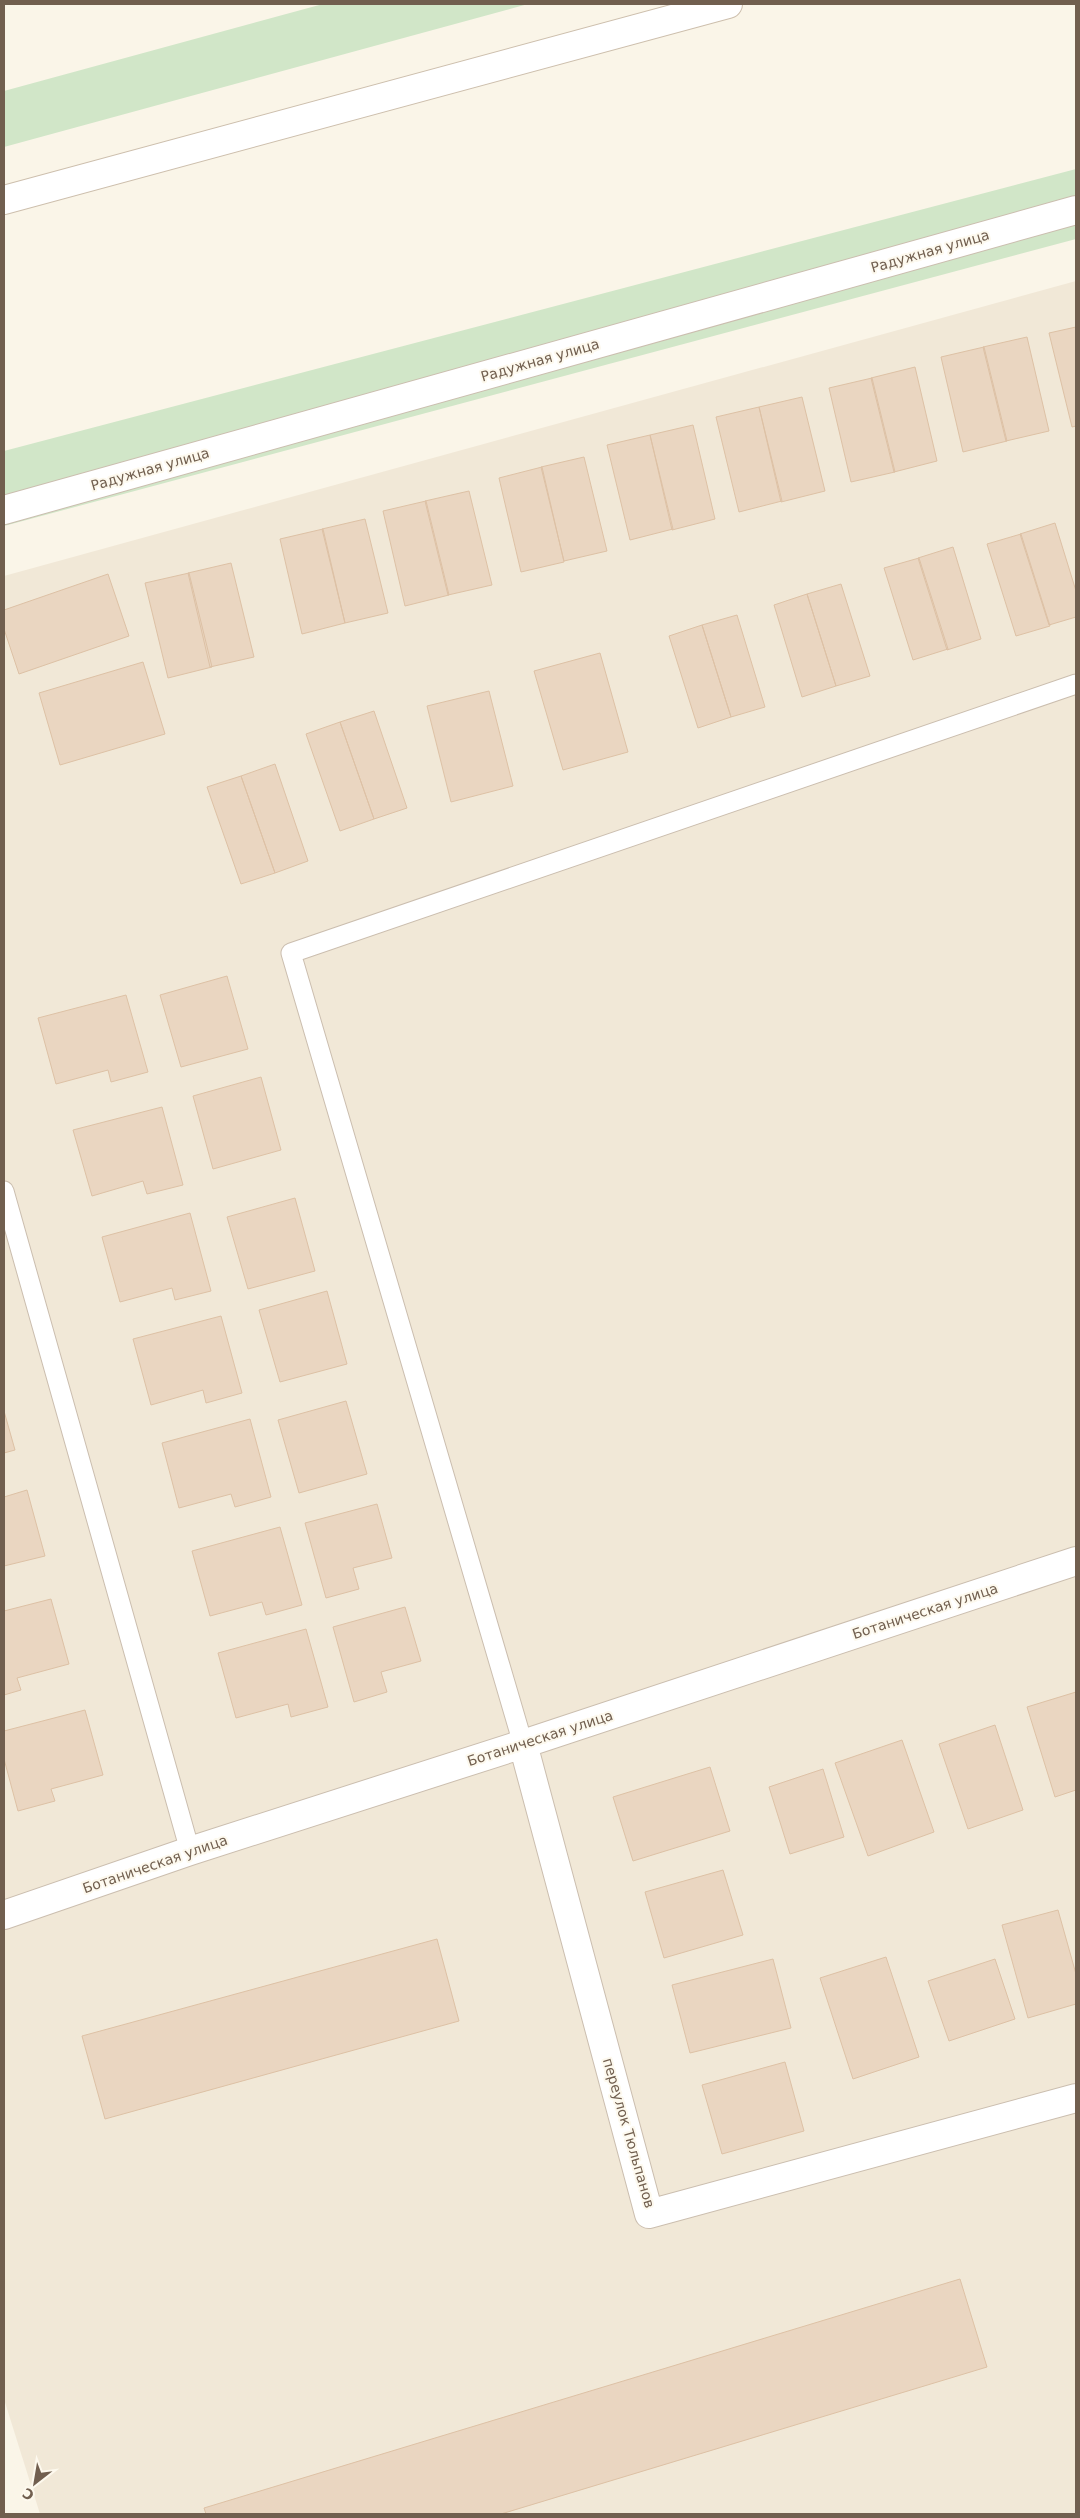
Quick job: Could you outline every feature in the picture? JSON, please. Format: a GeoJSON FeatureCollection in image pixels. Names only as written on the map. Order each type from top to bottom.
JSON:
{"type":"FeatureCollection","features":[{"type":"Feature","properties":{"kind":"street"},"geometry":{"type":"LineString","coordinates":[[4,200],[728,4]]}},
{"type":"Feature","properties":{"kind":"street","name":"Радужная улица"},"geometry":{"type":"LineString","coordinates":[[4,510],[1076,210]]}},
{"type":"Feature","properties":{"kind":"street","name":"Ботаническая улица"},"geometry":{"type":"LineString","coordinates":[[4,1915],[190,1851],[523,1744],[1076,1561]]}},
{"type":"Feature","properties":{"kind":"street","name":"переулок Тюльпанов"},"geometry":{"type":"LineString","coordinates":[[523,1744],[649,2214],[1076,2098]]}},
{"type":"Feature","properties":{"kind":"lane"},"geometry":{"type":"LineString","coordinates":[[523,1744],[291,954],[1076,684]]}},
{"type":"Feature","properties":{"kind":"lane"},"geometry":{"type":"LineString","coordinates":[[4,1192],[190,1851]]}},
{"type":"Feature","properties":{"kind":"shaded area"},"geometry":{"type":"Polygon","coordinates":[[[1076,281],[1076,2514],[40,2514],[4,2399],[4,576],[1076,281]]]}},
{"type":"Feature","properties":{"kind":"green space"},"geometry":{"type":"Polygon","coordinates":[[[323,4],[528,4],[4,147],[4,91],[323,4]]]}},
{"type":"Feature","properties":{"kind":"green space"},"geometry":{"type":"Polygon","coordinates":[[[1076,169],[1076,239],[4,526],[4,451],[1076,169]]]}},
{"type":"Feature","properties":{"kind":"building"},"geometry":{"type":"Polygon","coordinates":[[[1076,327],[1076,426],[1072,427],[1049,333],[1076,327]]]}},
{"type":"Feature","properties":{"kind":"building"},"geometry":{"type":"Polygon","coordinates":[[[1027,337],[1049,431],[1006,441],[983,347],[1027,337]]]}},
{"type":"Feature","properties":{"kind":"building"},"geometry":{"type":"Polygon","coordinates":[[[984,347],[1007,441],[963,452],[941,357],[984,347]]]}},
{"type":"Feature","properties":{"kind":"building"},"geometry":{"type":"Polygon","coordinates":[[[915,367],[937,461],[894,472],[871,378],[915,367]]]}},
{"type":"Feature","properties":{"kind":"building"},"geometry":{"type":"Polygon","coordinates":[[[872,378],[895,472],[851,482],[829,388],[872,378]]]}},
{"type":"Feature","properties":{"kind":"building"},"geometry":{"type":"Polygon","coordinates":[[[802,397],[825,491],[781,502],[759,407],[802,397]]]}},
{"type":"Feature","properties":{"kind":"building"},"geometry":{"type":"Polygon","coordinates":[[[759,407],[782,501],[739,512],[716,417],[759,407]]]}},
{"type":"Feature","properties":{"kind":"building"},"geometry":{"type":"Polygon","coordinates":[[[693,425],[715,519],[672,530],[650,435],[693,425]]]}},
{"type":"Feature","properties":{"kind":"building"},"geometry":{"type":"Polygon","coordinates":[[[650,435],[673,529],[630,540],[607,445],[650,435]]]}},
{"type":"Feature","properties":{"kind":"building"},"geometry":{"type":"Polygon","coordinates":[[[584,457],[607,551],[564,561],[541,467],[584,457]]]}},
{"type":"Feature","properties":{"kind":"building"},"geometry":{"type":"Polygon","coordinates":[[[542,467],[564,562],[521,572],[499,478],[542,467]]]}},
{"type":"Feature","properties":{"kind":"building"},"geometry":{"type":"Polygon","coordinates":[[[469,491],[492,585],[448,595],[425,501],[469,491]]]}},
{"type":"Feature","properties":{"kind":"building"},"geometry":{"type":"Polygon","coordinates":[[[426,501],[449,595],[405,606],[383,511],[426,501]]]}},
{"type":"Feature","properties":{"kind":"building"},"geometry":{"type":"Polygon","coordinates":[[[365,519],[388,613],[345,623],[322,529],[365,519]]]}},
{"type":"Feature","properties":{"kind":"building"},"geometry":{"type":"Polygon","coordinates":[[[1055,523],[1076,591],[1076,617],[1049,625],[1020,534],[1055,523]]]}},
{"type":"Feature","properties":{"kind":"building"},"geometry":{"type":"Polygon","coordinates":[[[323,529],[345,623],[302,634],[280,539],[323,529]]]}},
{"type":"Feature","properties":{"kind":"building"},"geometry":{"type":"Polygon","coordinates":[[[1021,534],[1050,626],[1016,636],[987,544],[1021,534]]]}},
{"type":"Feature","properties":{"kind":"building"},"geometry":{"type":"Polygon","coordinates":[[[953,547],[981,639],[947,650],[918,558],[953,547]]]}},
{"type":"Feature","properties":{"kind":"building"},"geometry":{"type":"Polygon","coordinates":[[[919,558],[948,649],[913,660],[884,568],[919,558]]]}},
{"type":"Feature","properties":{"kind":"building"},"geometry":{"type":"Polygon","coordinates":[[[231,563],[254,657],[210,667],[188,573],[231,563]]]}},
{"type":"Feature","properties":{"kind":"building"},"geometry":{"type":"Polygon","coordinates":[[[189,573],[212,667],[168,678],[145,583],[189,573]]]}},
{"type":"Feature","properties":{"kind":"building"},"geometry":{"type":"Polygon","coordinates":[[[108,574],[129,636],[19,674],[4,629],[4,610],[108,574]]]}},
{"type":"Feature","properties":{"kind":"building"},"geometry":{"type":"Polygon","coordinates":[[[841,584],[870,676],[836,686],[807,594],[841,584]]]}},
{"type":"Feature","properties":{"kind":"building"},"geometry":{"type":"Polygon","coordinates":[[[807,594],[836,686],[802,697],[774,605],[807,594]]]}},
{"type":"Feature","properties":{"kind":"building"},"geometry":{"type":"Polygon","coordinates":[[[737,615],[765,707],[731,717],[702,625],[737,615]]]}},
{"type":"Feature","properties":{"kind":"building"},"geometry":{"type":"Polygon","coordinates":[[[702,625],[731,717],[698,728],[669,636],[702,625]]]}},
{"type":"Feature","properties":{"kind":"building"},"geometry":{"type":"Polygon","coordinates":[[[600,653],[628,752],[563,770],[534,671],[600,653]]]}},
{"type":"Feature","properties":{"kind":"building"},"geometry":{"type":"Polygon","coordinates":[[[143,662],[165,734],[60,765],[39,693],[143,662]]]}},
{"type":"Feature","properties":{"kind":"building"},"geometry":{"type":"Polygon","coordinates":[[[489,691],[513,786],[451,802],[427,706],[489,691]]]}},
{"type":"Feature","properties":{"kind":"building"},"geometry":{"type":"Polygon","coordinates":[[[374,711],[407,808],[374,819],[340,722],[374,711]]]}},
{"type":"Feature","properties":{"kind":"building"},"geometry":{"type":"Polygon","coordinates":[[[340,722],[374,819],[340,831],[306,734],[340,722]]]}},
{"type":"Feature","properties":{"kind":"building"},"geometry":{"type":"Polygon","coordinates":[[[275,764],[308,861],[275,873],[241,776],[275,764]]]}},
{"type":"Feature","properties":{"kind":"building"},"geometry":{"type":"Polygon","coordinates":[[[241,776],[275,873],[241,884],[207,787],[241,776]]]}},
{"type":"Feature","properties":{"kind":"building"},"geometry":{"type":"Polygon","coordinates":[[[227,976],[248,1049],[181,1067],[160,995],[227,976]]]}},
{"type":"Feature","properties":{"kind":"building"},"geometry":{"type":"Polygon","coordinates":[[[126,995],[148,1072],[111,1082],[108,1070],[56,1084],[38,1018],[126,995]]]}},
{"type":"Feature","properties":{"kind":"building"},"geometry":{"type":"Polygon","coordinates":[[[261,1077],[281,1150],[213,1169],[193,1096],[261,1077]]]}},
{"type":"Feature","properties":{"kind":"building"},"geometry":{"type":"Polygon","coordinates":[[[162,1107],[183,1185],[147,1194],[143,1181],[92,1196],[73,1130],[162,1107]]]}},
{"type":"Feature","properties":{"kind":"building"},"geometry":{"type":"Polygon","coordinates":[[[295,1198],[315,1271],[248,1289],[227,1217],[295,1198]]]}},
{"type":"Feature","properties":{"kind":"building"},"geometry":{"type":"Polygon","coordinates":[[[190,1213],[211,1291],[175,1300],[172,1288],[120,1302],[102,1237],[190,1213]]]}},
{"type":"Feature","properties":{"kind":"building"},"geometry":{"type":"Polygon","coordinates":[[[327,1291],[347,1364],[280,1382],[259,1310],[327,1291]]]}},
{"type":"Feature","properties":{"kind":"building"},"geometry":{"type":"Polygon","coordinates":[[[221,1316],[242,1393],[206,1403],[203,1390],[151,1405],[133,1339],[221,1316]]]}},
{"type":"Feature","properties":{"kind":"building"},"geometry":{"type":"Polygon","coordinates":[[[346,1401],[367,1474],[299,1493],[278,1420],[346,1401]]]}},
{"type":"Feature","properties":{"kind":"building"},"geometry":{"type":"Polygon","coordinates":[[[4,1411],[15,1450],[4,1453],[4,1411]]]}},
{"type":"Feature","properties":{"kind":"building"},"geometry":{"type":"Polygon","coordinates":[[[250,1419],[271,1497],[235,1507],[231,1494],[179,1508],[162,1443],[250,1419]]]}},
{"type":"Feature","properties":{"kind":"building"},"geometry":{"type":"Polygon","coordinates":[[[27,1490],[45,1556],[4,1566],[4,1497],[27,1490]]]}},
{"type":"Feature","properties":{"kind":"building"},"geometry":{"type":"Polygon","coordinates":[[[377,1504],[392,1558],[353,1568],[359,1589],[326,1598],[305,1523],[377,1504]]]}},
{"type":"Feature","properties":{"kind":"building"},"geometry":{"type":"Polygon","coordinates":[[[280,1527],[302,1605],[266,1615],[262,1602],[210,1616],[192,1551],[280,1527]]]}},
{"type":"Feature","properties":{"kind":"building"},"geometry":{"type":"Polygon","coordinates":[[[51,1599],[69,1664],[17,1678],[21,1690],[4,1695],[4,1611],[51,1599]]]}},
{"type":"Feature","properties":{"kind":"building"},"geometry":{"type":"Polygon","coordinates":[[[405,1607],[421,1661],[381,1672],[387,1692],[354,1702],[333,1627],[405,1607]]]}},
{"type":"Feature","properties":{"kind":"building"},"geometry":{"type":"Polygon","coordinates":[[[306,1629],[328,1707],[291,1717],[288,1704],[236,1718],[218,1653],[306,1629]]]}},
{"type":"Feature","properties":{"kind":"building"},"geometry":{"type":"Polygon","coordinates":[[[1076,1692],[1076,1790],[1055,1797],[1027,1707],[1076,1692]]]}},
{"type":"Feature","properties":{"kind":"building"},"geometry":{"type":"Polygon","coordinates":[[[85,1710],[103,1775],[51,1789],[55,1801],[18,1811],[4,1759],[4,1731],[85,1710]]]}},
{"type":"Feature","properties":{"kind":"building"},"geometry":{"type":"Polygon","coordinates":[[[995,1725],[1023,1810],[968,1829],[939,1744],[995,1725]]]}},
{"type":"Feature","properties":{"kind":"building"},"geometry":{"type":"Polygon","coordinates":[[[902,1740],[934,1832],[868,1856],[835,1763],[902,1740]]]}},
{"type":"Feature","properties":{"kind":"building"},"geometry":{"type":"Polygon","coordinates":[[[710,1767],[730,1831],[633,1861],[613,1797],[710,1767]]]}},
{"type":"Feature","properties":{"kind":"building"},"geometry":{"type":"Polygon","coordinates":[[[823,1769],[844,1837],[790,1854],[769,1787],[823,1769]]]}},
{"type":"Feature","properties":{"kind":"building"},"geometry":{"type":"Polygon","coordinates":[[[723,1870],[743,1935],[664,1958],[645,1892],[723,1870]]]}},
{"type":"Feature","properties":{"kind":"building"},"geometry":{"type":"Polygon","coordinates":[[[1058,1910],[1076,1974],[1076,2004],[1028,2018],[1002,1925],[1058,1910]]]}},
{"type":"Feature","properties":{"kind":"building"},"geometry":{"type":"Polygon","coordinates":[[[437,1939],[459,2021],[105,2119],[82,2036],[437,1939]]]}},
{"type":"Feature","properties":{"kind":"building"},"geometry":{"type":"Polygon","coordinates":[[[886,1957],[919,2057],[853,2079],[820,1978],[886,1957]]]}},
{"type":"Feature","properties":{"kind":"building"},"geometry":{"type":"Polygon","coordinates":[[[773,1959],[791,2028],[690,2053],[672,1985],[773,1959]]]}},
{"type":"Feature","properties":{"kind":"building"},"geometry":{"type":"Polygon","coordinates":[[[995,1959],[1015,2019],[949,2041],[928,1981],[995,1959]]]}},
{"type":"Feature","properties":{"kind":"building"},"geometry":{"type":"Polygon","coordinates":[[[785,2062],[804,2131],[722,2154],[702,2085],[785,2062]]]}},
{"type":"Feature","properties":{"kind":"building"},"geometry":{"type":"Polygon","coordinates":[[[960,2279],[987,2367],[501,2514],[206,2514],[204,2508],[960,2279]]]}}]}
